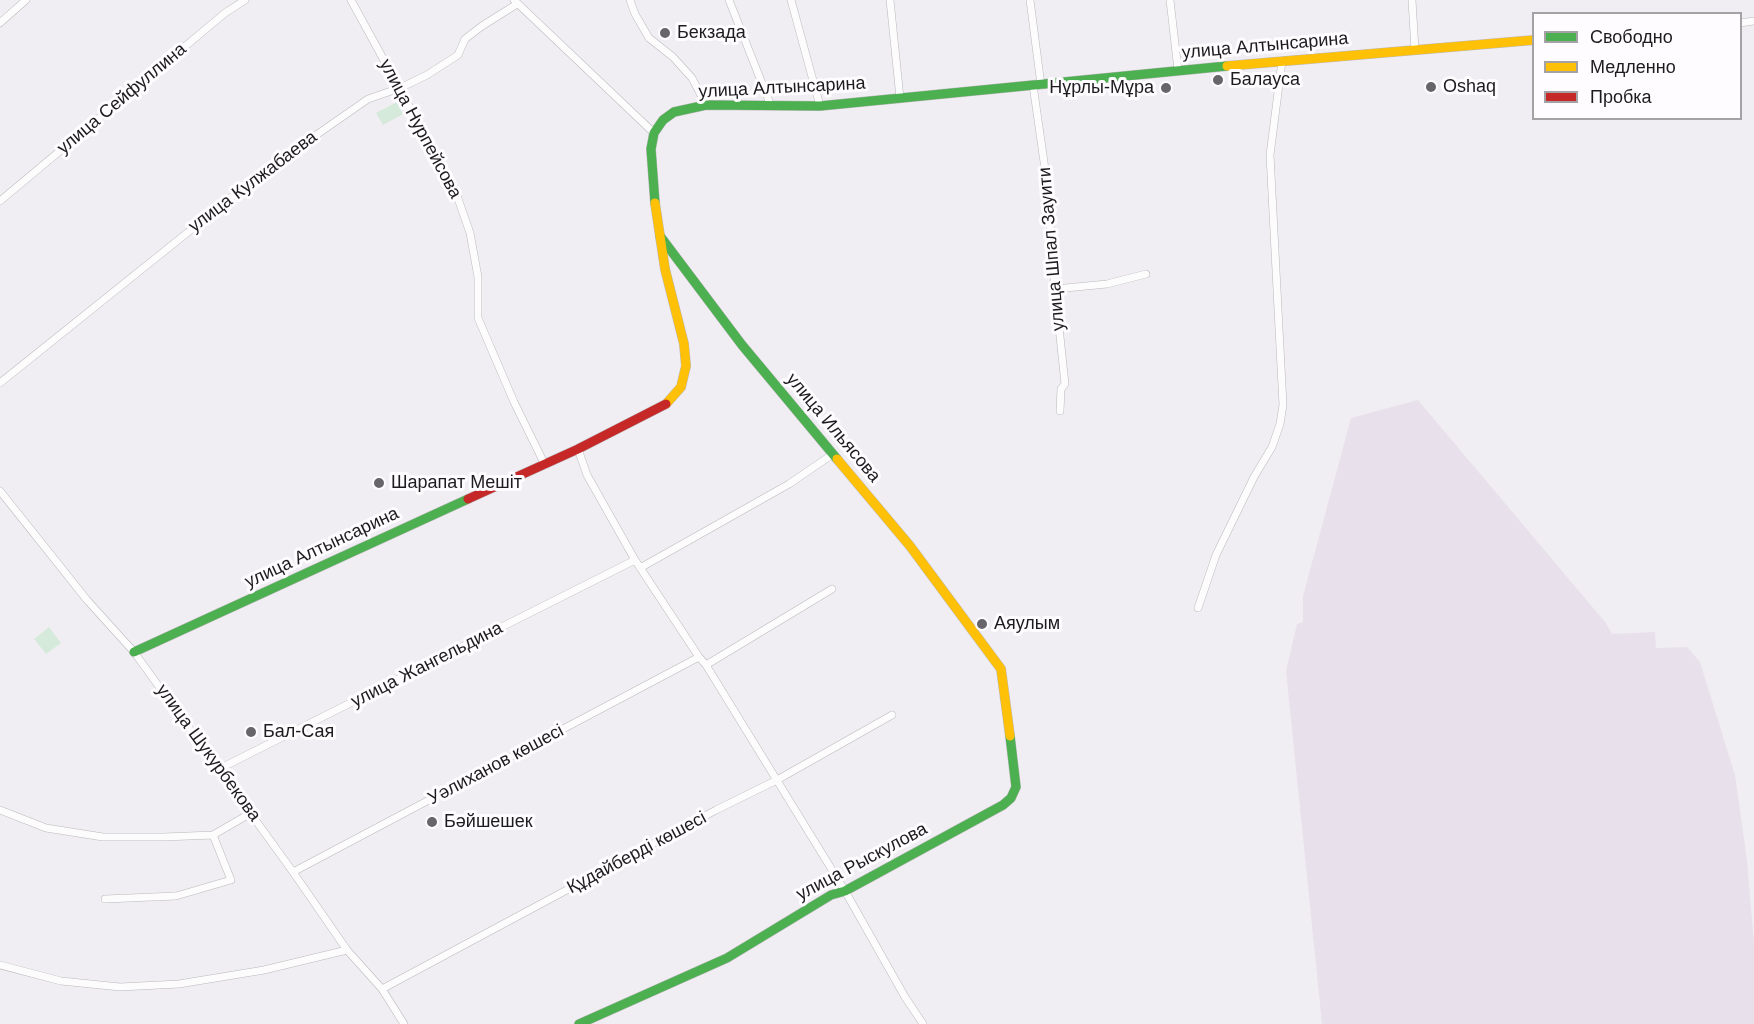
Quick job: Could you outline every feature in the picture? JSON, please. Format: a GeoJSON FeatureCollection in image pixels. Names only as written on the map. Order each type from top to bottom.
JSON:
{"type":"FeatureCollection","features":[{"type":"Feature","properties":{"kind":"street"},"geometry":{"type":"LineString","coordinates":[[0,23],[26,0]]}},
{"type":"Feature","properties":{"kind":"street","name":"улица Сейфуллина"},"geometry":{"type":"LineString","coordinates":[[0,201],[225,13],[245,0]]}},
{"type":"Feature","properties":{"kind":"street","name":"улица Нурпейсова"},"geometry":{"type":"LineString","coordinates":[[351,0],[455,190],[470,233],[478,277],[478,318],[545,465]]}},
{"type":"Feature","properties":{"kind":"street"},"geometry":{"type":"LineString","coordinates":[[630,0],[649,38],[674,57],[692,78],[706,105]]}},
{"type":"Feature","properties":{"kind":"street"},"geometry":{"type":"LineString","coordinates":[[729,0],[771,106]]}},
{"type":"Feature","properties":{"kind":"street"},"geometry":{"type":"LineString","coordinates":[[791,0],[820,106]]}},
{"type":"Feature","properties":{"kind":"street"},"geometry":{"type":"LineString","coordinates":[[890,0],[900,98]]}},
{"type":"Feature","properties":{"kind":"street","name":"улица Шпал Зауити"},"geometry":{"type":"LineString","coordinates":[[1030,0],[1065,384],[1061,389],[1060,411]]}},
{"type":"Feature","properties":{"kind":"street"},"geometry":{"type":"LineString","coordinates":[[1170,0],[1178,70]]}},
{"type":"Feature","properties":{"kind":"street"},"geometry":{"type":"LineString","coordinates":[[1412,0],[1415,50]]}},
{"type":"Feature","properties":{"kind":"street"},"geometry":{"type":"LineString","coordinates":[[515,2],[654,133]]}},
{"type":"Feature","properties":{"kind":"street","name":"улица Кулжабаева"},"geometry":{"type":"LineString","coordinates":[[0,382],[263,172],[368,99],[400,88],[427,75],[458,55],[465,39],[515,2]]}},
{"type":"Feature","properties":{"kind":"street","name":"улица Алтынсарина"},"geometry":{"type":"LineString","coordinates":[[134,652],[545,465],[669,402],[681,387],[686,366],[684,344],[665,269],[655,206],[651,149],[654,133],[663,120],[674,112],[706,105],[820,106],[1178,70],[1532,40]]}},
{"type":"Feature","properties":{"kind":"street"},"geometry":{"type":"LineString","coordinates":[[1198,608],[1216,555],[1254,477],[1272,447],[1280,424],[1283,405],[1270,155],[1281,61]]}},
{"type":"Feature","properties":{"kind":"street","name":"улица Ильясова"},"geometry":{"type":"LineString","coordinates":[[660,235],[742,345],[910,546],[982,642]]}},
{"type":"Feature","properties":{"kind":"street"},"geometry":{"type":"LineString","coordinates":[[1055,289],[1107,284],[1146,274]]}},
{"type":"Feature","properties":{"kind":"street"},"geometry":{"type":"LineString","coordinates":[[578,449],[592,486],[635,560],[699,657],[706,664],[845,891],[905,997],[923,1024]]}},
{"type":"Feature","properties":{"kind":"street"},"geometry":{"type":"LineString","coordinates":[[640,568],[789,484],[833,454]]}},
{"type":"Feature","properties":{"kind":"street","name":"улица Шукурбекова"},"geometry":{"type":"LineString","coordinates":[[0,492],[87,600],[134,652],[293,872],[346,950],[382,989],[404,1024]]}},
{"type":"Feature","properties":{"kind":"street","name":"улица Жангельдина"},"geometry":{"type":"LineString","coordinates":[[219,769],[635,560]]}},
{"type":"Feature","properties":{"kind":"street"},"geometry":{"type":"LineString","coordinates":[[706,664],[832,589]]}},
{"type":"Feature","properties":{"kind":"street","name":"улица Рыскулова"},"geometry":{"type":"LineString","coordinates":[[579,1024],[727,958],[831,895],[845,891],[981,818],[1011,798],[1016,788],[1001,669],[982,642]]}},
{"type":"Feature","properties":{"kind":"street","name":"Уәлиханов көшесі"},"geometry":{"type":"LineString","coordinates":[[293,872],[699,657]]}},
{"type":"Feature","properties":{"kind":"street","name":"Құдайберді көшесі"},"geometry":{"type":"LineString","coordinates":[[382,989],[777,780],[892,715]]}},
{"type":"Feature","properties":{"kind":"street"},"geometry":{"type":"LineString","coordinates":[[0,810],[46,828],[103,837],[213,835],[251,813]]}},
{"type":"Feature","properties":{"kind":"street"},"geometry":{"type":"LineString","coordinates":[[105,900],[176,896],[231,880],[213,835]]}},
{"type":"Feature","properties":{"kind":"street"},"geometry":{"type":"LineString","coordinates":[[0,965],[61,981],[120,987],[179,984],[274,968],[346,950]]}},
{"type":"Feature","properties":{"kind":"shaded area"},"geometry":{"type":"Polygon","coordinates":[[[1418,400],[1606,623],[1612,634],[1655,632],[1656,648],[1687,647],[1700,662],[1735,775],[1747,860],[1754,944],[1754,1024],[1322,1024],[1286,671],[1297,624],[1303,622],[1303,596],[1351,418],[1418,400]]]}},
{"type":"Feature","properties":{"kind":"green space"},"geometry":{"type":"Polygon","coordinates":[[[397,102],[403,114],[383,125],[376,113],[397,102]]]}},
{"type":"Feature","properties":{"kind":"green space"},"geometry":{"type":"Polygon","coordinates":[[[49,627],[61,643],[46,654],[34,639],[49,627]]]}},
{"type":"Feature","properties":{"kind":"traffic: fast"},"geometry":{"type":"LineString","coordinates":[[655,203],[651,149],[654,133],[663,120],[674,112],[706,105],[820,106],[1227,66]]}},
{"type":"Feature","properties":{"kind":"traffic: fast"},"geometry":{"type":"LineString","coordinates":[[660,236],[742,345],[837,459]]}},
{"type":"Feature","properties":{"kind":"traffic: fast"},"geometry":{"type":"LineString","coordinates":[[134,652],[468,499]]}},
{"type":"Feature","properties":{"kind":"traffic: fast"},"geometry":{"type":"LineString","coordinates":[[579,1024],[727,958],[831,895],[845,891],[1003,805],[1011,798],[1016,787],[1010,736]]}},
{"type":"Feature","properties":{"kind":"traffic: slow"},"geometry":{"type":"LineString","coordinates":[[1227,66],[1532,40]]}},
{"type":"Feature","properties":{"kind":"traffic: slow"},"geometry":{"type":"LineString","coordinates":[[655,203],[665,269],[684,344],[686,366],[681,387],[666,404]]}},
{"type":"Feature","properties":{"kind":"traffic: slow"},"geometry":{"type":"LineString","coordinates":[[837,459],[910,546],[1001,669],[1010,736]]}},
{"type":"Feature","properties":{"kind":"traffic: jam"},"geometry":{"type":"LineString","coordinates":[[468,499],[578,449],[666,404]]}},
{"type":"Feature","properties":{"kind":"place","name":"Бекзада"},"geometry":{"type":"Point","coordinates":[665,33]}},
{"type":"Feature","properties":{"kind":"place","name":"Балауса"},"geometry":{"type":"Point","coordinates":[1218,80]}},
{"type":"Feature","properties":{"kind":"place","name":"Oshaq"},"geometry":{"type":"Point","coordinates":[1431,87]}},
{"type":"Feature","properties":{"kind":"place","name":"Нұрлы-Мұра"},"geometry":{"type":"Point","coordinates":[1166,88]}},
{"type":"Feature","properties":{"kind":"place","name":"Шарапат Мешіт"},"geometry":{"type":"Point","coordinates":[379,483]}},
{"type":"Feature","properties":{"kind":"place","name":"Аяулым"},"geometry":{"type":"Point","coordinates":[982,624]}},
{"type":"Feature","properties":{"kind":"place","name":"Бал-Сая"},"geometry":{"type":"Point","coordinates":[251,732]}},
{"type":"Feature","properties":{"kind":"place","name":"Бәйшешек"},"geometry":{"type":"Point","coordinates":[432,822]}}]}
